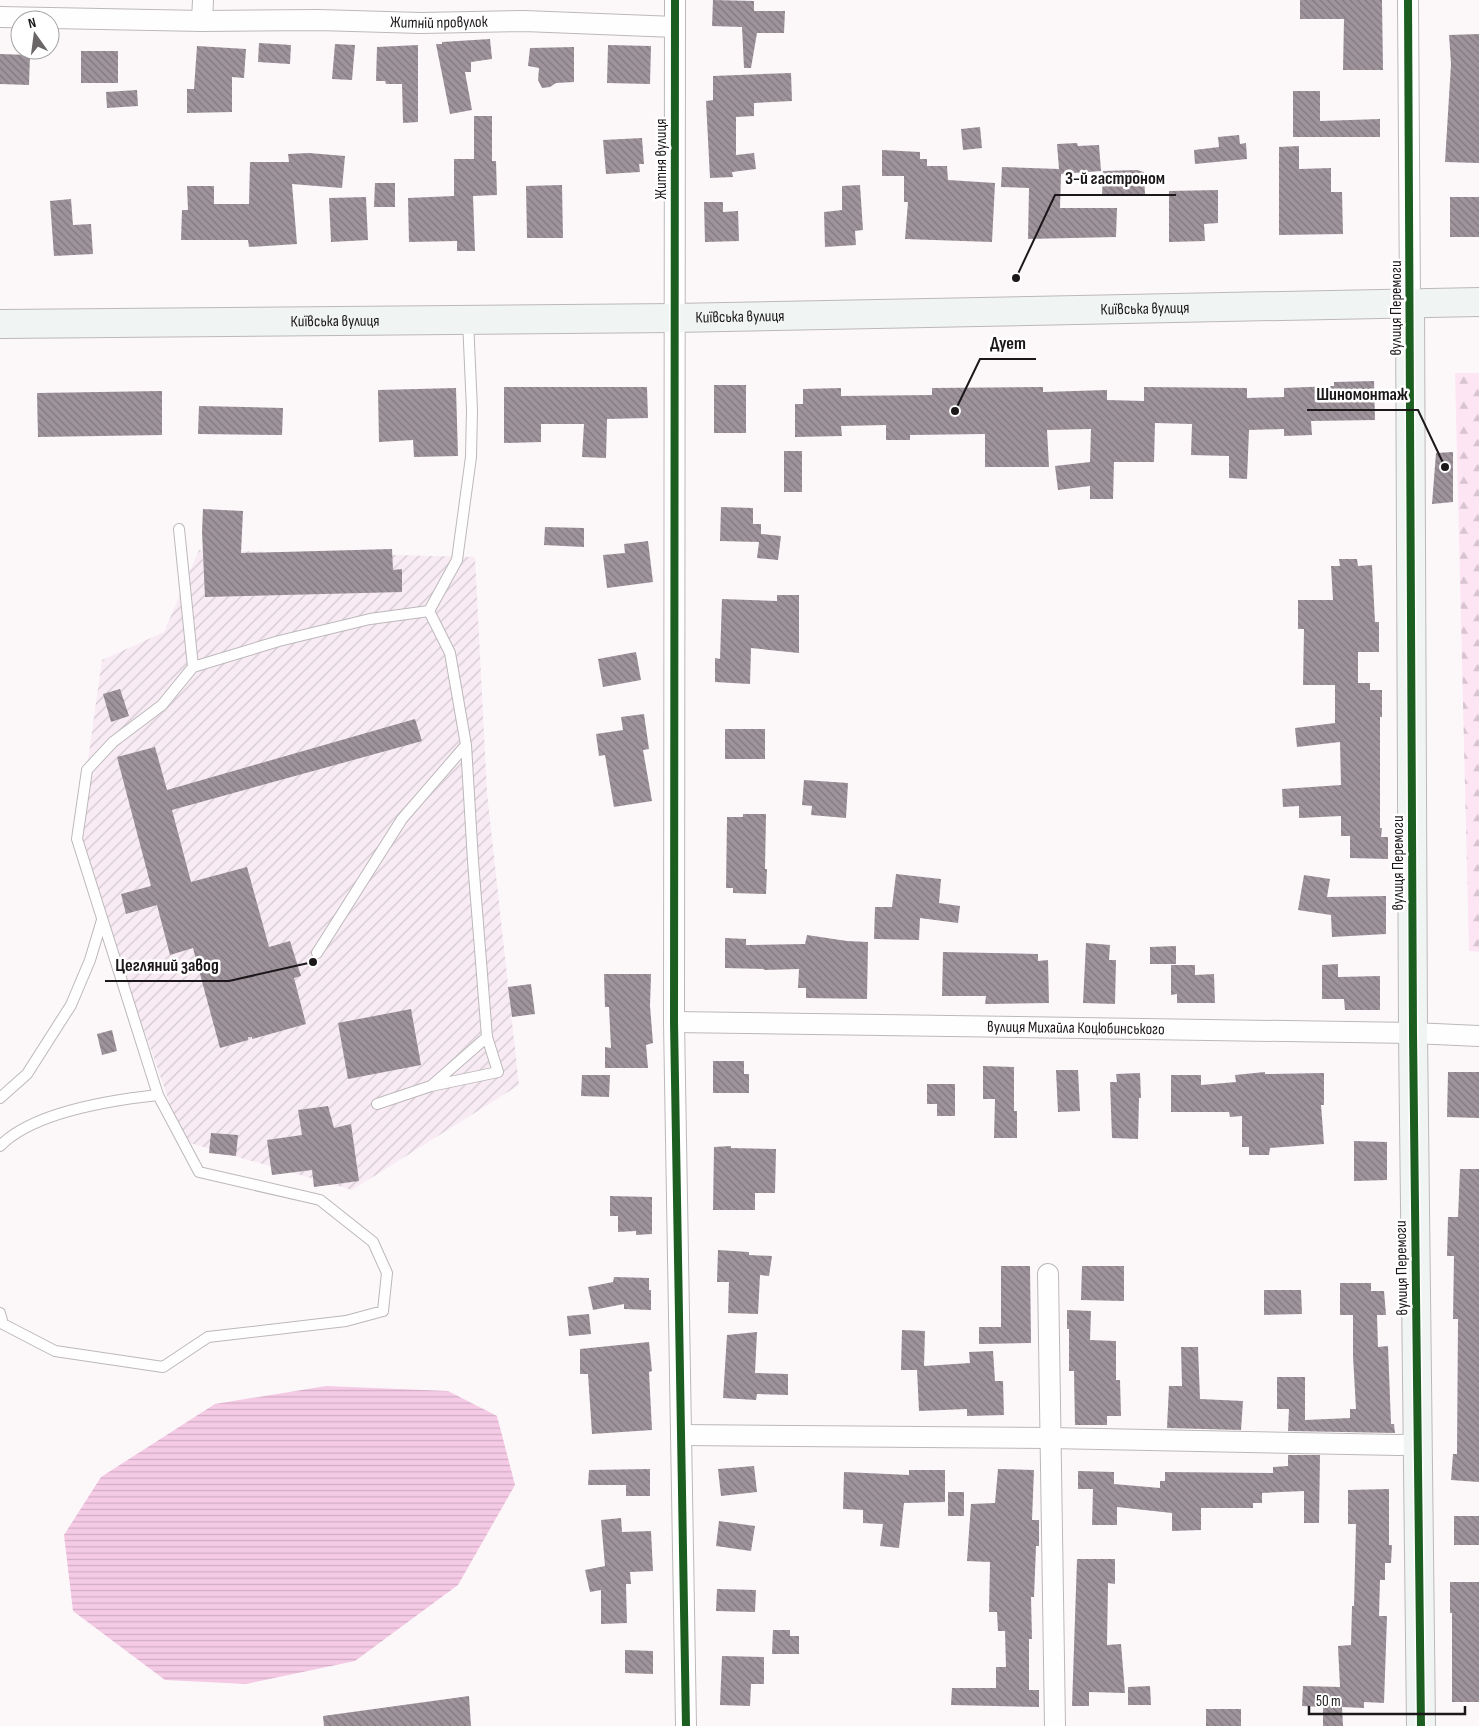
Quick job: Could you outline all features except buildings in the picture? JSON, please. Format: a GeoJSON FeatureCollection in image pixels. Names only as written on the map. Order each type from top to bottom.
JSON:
{"type":"FeatureCollection","features":[{"type":"Feature","properties":{"kind":"street"},"geometry":{"type":"LineString","coordinates":[[202,21],[203,0]]}},
{"type":"Feature","properties":{"kind":"street","name":"Житня вулиця"},"geometry":{"type":"LineString","coordinates":[[675,0],[674,1022],[686,1726]]}},
{"type":"Feature","properties":{"kind":"street","name":"вулиця Перемоги"},"geometry":{"type":"LineString","coordinates":[[1408,0],[1413,1033],[1421,1726]]}},
{"type":"Feature","properties":{"kind":"street","name":"Житній провулок"},"geometry":{"type":"LineString","coordinates":[[0,17],[202,21],[318,20],[421,23],[524,21],[675,27]]}},
{"type":"Feature","properties":{"kind":"street","name":"Київська вулиця"},"geometry":{"type":"LineString","coordinates":[[0,324],[674,318],[1479,302]]}},
{"type":"Feature","properties":{"kind":"street","name":"вулиця Михайла Коцюбинського"},"geometry":{"type":"LineString","coordinates":[[674,1022],[1413,1033],[1479,1036]]}},
{"type":"Feature","properties":{"kind":"street"},"geometry":{"type":"LineString","coordinates":[[1048,1274],[1055,1726]]}},
{"type":"Feature","properties":{"kind":"street"},"geometry":{"type":"LineString","coordinates":[[681,1435],[1050,1438],[1418,1444]]}},
{"type":"Feature","properties":{"kind":"lane"},"geometry":{"type":"LineString","coordinates":[[429,611],[457,560],[460,541],[471,457],[472,410],[468,319]]}},
{"type":"Feature","properties":{"kind":"lane"},"geometry":{"type":"LineString","coordinates":[[179,529],[193,667]]}},
{"type":"Feature","properties":{"kind":"lane"},"geometry":{"type":"LineString","coordinates":[[0,1313],[3,1324],[55,1351],[163,1367],[208,1337],[346,1321],[383,1311],[387,1273],[373,1242],[320,1200],[199,1172],[158,1095],[77,839],[87,770],[113,742],[162,705],[193,667],[279,641],[361,621],[429,611]]}},
{"type":"Feature","properties":{"kind":"lane"},"geometry":{"type":"LineString","coordinates":[[377,1104],[431,1086],[498,1072],[487,1037],[466,745],[450,654],[429,611]]}},
{"type":"Feature","properties":{"kind":"lane"},"geometry":{"type":"LineString","coordinates":[[317,953],[402,819],[466,745]]}},
{"type":"Feature","properties":{"kind":"lane"},"geometry":{"type":"LineString","coordinates":[[0,1098],[26,1074],[71,1005],[90,960],[102,920]]}},
{"type":"Feature","properties":{"kind":"lane"},"geometry":{"type":"LineString","coordinates":[[431,1086],[487,1037]]}},
{"type":"Feature","properties":{"kind":"lane"},"geometry":{"type":"LineString","coordinates":[[0,1146],[9,1137],[57,1114],[130,1098],[158,1095]]}},
{"type":"Feature","properties":{"kind":"shaded area"},"geometry":{"type":"Polygon","coordinates":[[[199,550],[475,557],[487,793],[519,1085],[352,1190],[183,1141],[77,839],[102,660],[164,632],[199,550]]]}},
{"type":"Feature","properties":{"kind":"shaded area"},"geometry":{"type":"Polygon","coordinates":[[[326,1386],[448,1391],[497,1416],[515,1485],[458,1585],[355,1661],[246,1684],[165,1680],[73,1611],[64,1535],[101,1477],[215,1404],[326,1386]]]}},
{"type":"Feature","properties":{"kind":"green space"},"geometry":{"type":"Polygon","coordinates":[[[1455,373],[1479,373],[1479,952],[1469,951],[1455,373]]]}},
{"type":"Feature","properties":{"kind":"cycle path"},"geometry":{"type":"LineString","coordinates":[[675,0],[674,1022],[686,1726]]}},
{"type":"Feature","properties":{"kind":"cycle path"},"geometry":{"type":"LineString","coordinates":[[1408,0],[1413,1033],[1421,1726]]}},
{"type":"Feature","properties":{"kind":"place","name":"3-й гастроном"},"geometry":{"type":"Point","coordinates":[1016,278]}},
{"type":"Feature","properties":{"kind":"place","name":"Дует"},"geometry":{"type":"Point","coordinates":[955,411]}},
{"type":"Feature","properties":{"kind":"place","name":"Шиномонтаж"},"geometry":{"type":"Point","coordinates":[1445,467]}},
{"type":"Feature","properties":{"kind":"place","name":"Цегляний завод"},"geometry":{"type":"Point","coordinates":[313,962]}}]}
